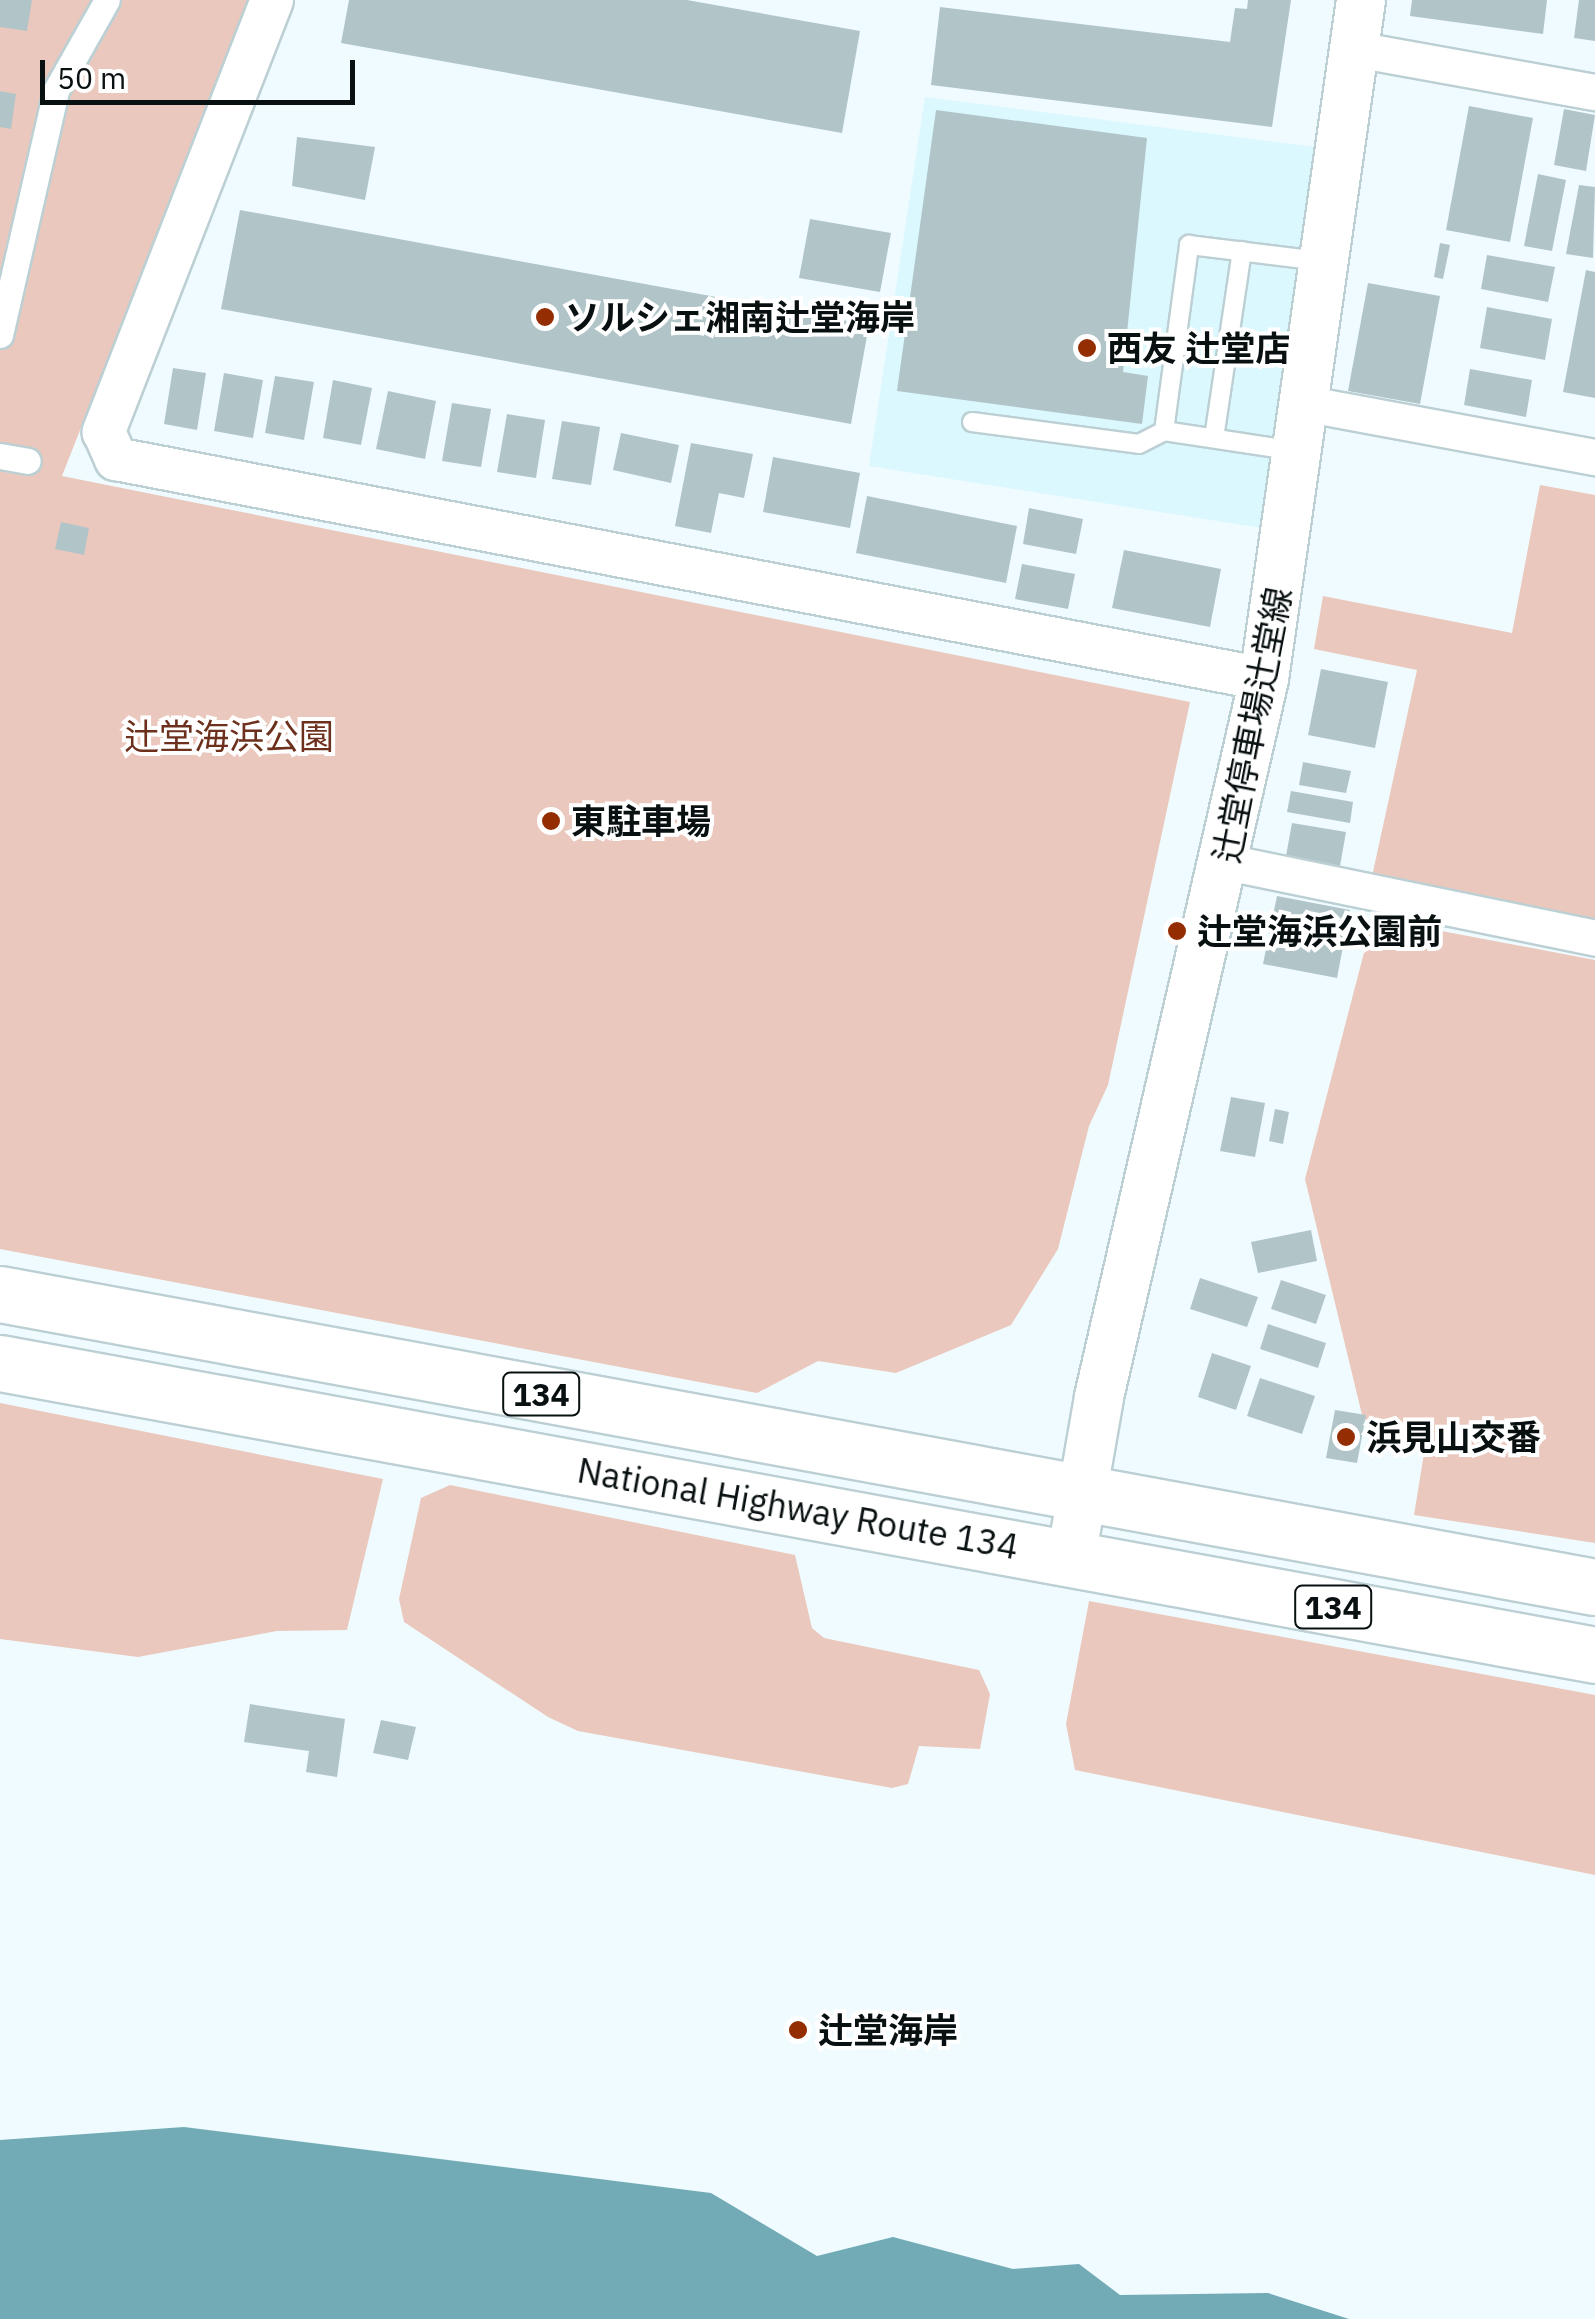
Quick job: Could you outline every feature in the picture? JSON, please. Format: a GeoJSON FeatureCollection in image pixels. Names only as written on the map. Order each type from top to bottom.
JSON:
{"type":"FeatureCollection","features":[{"type":"Feature","properties":{"kind":"highway","name":"National Highway Route 134"},"geometry":{"type":"LineString","coordinates":[[0,1294],[1595,1587]]}},
{"type":"Feature","properties":{"kind":"highway","name":"National Highway Route 134"},"geometry":{"type":"LineString","coordinates":[[0,1363],[1595,1655]]}},
{"type":"Feature","properties":{"kind":"highway"},"geometry":{"type":"LineString","coordinates":[[421,1440],[432,1374]]}},
{"type":"Feature","properties":{"kind":"main road","name":"辻堂停車場辻堂線"},"geometry":{"type":"LineString","coordinates":[[1071,1558],[1264,679],[1302,452],[1361,0]]}},
{"type":"Feature","properties":{"kind":"street"},"geometry":{"type":"LineString","coordinates":[[0,335],[56,90],[107,0]]}},
{"type":"Feature","properties":{"kind":"street"},"geometry":{"type":"LineString","coordinates":[[272,0],[104,432],[116,459],[1264,679]]}},
{"type":"Feature","properties":{"kind":"street"},"geometry":{"type":"LineString","coordinates":[[1355,48],[1595,92]]}},
{"type":"Feature","properties":{"kind":"street"},"geometry":{"type":"LineString","coordinates":[[1308,404],[1595,458]]}},
{"type":"Feature","properties":{"kind":"street"},"geometry":{"type":"LineString","coordinates":[[0,456],[28,461]]}},
{"type":"Feature","properties":{"kind":"street"},"geometry":{"type":"LineString","coordinates":[[1226,862],[1595,938]]}},
{"type":"Feature","properties":{"kind":"lane"},"geometry":{"type":"LineString","coordinates":[[1164,431],[1189,245],[1328,262]]}},
{"type":"Feature","properties":{"kind":"lane"},"geometry":{"type":"LineString","coordinates":[[1214,438],[1242,252]]}},
{"type":"Feature","properties":{"kind":"lane"},"geometry":{"type":"LineString","coordinates":[[972,422],[1139,444],[1164,431],[1302,452]]}},
{"type":"Feature","properties":{"kind":"shaded area","name":"西友 辻堂店"},"geometry":{"type":"Polygon","coordinates":[[[925,97],[1315,147],[1262,528],[869,466],[925,97]]]}},
{"type":"Feature","properties":{"kind":"green space","name":"辻堂海浜公園"},"geometry":{"type":"Polygon","coordinates":[[[0,0],[249,0],[62,476],[1190,702],[1108,1085],[1089,1126],[1058,1249],[1011,1325],[896,1373],[818,1361],[757,1393],[0,1249],[0,0]]]}},
{"type":"Feature","properties":{"kind":"green space"},"geometry":{"type":"Polygon","coordinates":[[[1540,485],[1595,495],[1595,926],[1371,881],[1417,670],[1314,649],[1323,596],[1512,633],[1540,485]]]}},
{"type":"Feature","properties":{"kind":"green space"},"geometry":{"type":"Polygon","coordinates":[[[1373,918],[1595,960],[1595,1543],[1414,1515],[1427,1435],[1363,1419],[1305,1179],[1373,918]]]}},
{"type":"Feature","properties":{"kind":"green space"},"geometry":{"type":"Polygon","coordinates":[[[0,1403],[383,1479],[347,1630],[277,1631],[138,1657],[0,1639],[0,1403]]]}},
{"type":"Feature","properties":{"kind":"green space"},"geometry":{"type":"Polygon","coordinates":[[[450,1485],[795,1555],[812,1628],[824,1638],[979,1670],[990,1694],[980,1749],[919,1746],[908,1784],[892,1788],[578,1731],[548,1717],[404,1622],[399,1599],[421,1498],[450,1485]]]}},
{"type":"Feature","properties":{"kind":"green space"},"geometry":{"type":"Polygon","coordinates":[[[1089,1601],[1595,1695],[1595,1875],[1075,1770],[1066,1724],[1089,1601]]]}},
{"type":"Feature","properties":{"kind":"water"},"geometry":{"type":"Polygon","coordinates":[[[184,2127],[711,2193],[817,2256],[893,2237],[1013,2269],[1079,2264],[1120,2295],[1268,2293],[1349,2319],[0,2319],[0,2140],[184,2127]]]}},
{"type":"Feature","properties":{"kind":"building"},"geometry":{"type":"Polygon","coordinates":[[[0,0],[32,0],[27,31],[0,27],[0,0]]]}},
{"type":"Feature","properties":{"kind":"building"},"geometry":{"type":"Polygon","coordinates":[[[349,0],[687,0],[860,31],[842,133],[341,43],[349,0]]]}},
{"type":"Feature","properties":{"kind":"building"},"geometry":{"type":"Polygon","coordinates":[[[1248,0],[1291,0],[1272,127],[931,85],[940,7],[1230,42],[1235,8],[1247,9],[1248,0]]]}},
{"type":"Feature","properties":{"kind":"building"},"geometry":{"type":"Polygon","coordinates":[[[1412,0],[1547,0],[1543,34],[1410,16],[1412,0]]]}},
{"type":"Feature","properties":{"kind":"building"},"geometry":{"type":"Polygon","coordinates":[[[1579,0],[1595,0],[1595,41],[1574,38],[1579,0]]]}},
{"type":"Feature","properties":{"kind":"building"},"geometry":{"type":"Polygon","coordinates":[[[0,91],[16,94],[11,129],[0,127],[0,91]]]}},
{"type":"Feature","properties":{"kind":"building"},"geometry":{"type":"Polygon","coordinates":[[[1469,106],[1533,118],[1510,242],[1446,230],[1469,106]]]}},
{"type":"Feature","properties":{"kind":"building"},"geometry":{"type":"Polygon","coordinates":[[[1564,109],[1595,115],[1586,171],[1554,165],[1564,109]]]}},
{"type":"Feature","properties":{"kind":"building"},"geometry":{"type":"Polygon","coordinates":[[[936,110],[1147,138],[1123,372],[1148,376],[1142,424],[897,391],[936,110]]]}},
{"type":"Feature","properties":{"kind":"building"},"geometry":{"type":"Polygon","coordinates":[[[297,137],[375,147],[365,200],[292,186],[297,137]]]}},
{"type":"Feature","properties":{"kind":"building"},"geometry":{"type":"Polygon","coordinates":[[[1538,174],[1566,180],[1552,251],[1524,246],[1538,174]]]}},
{"type":"Feature","properties":{"kind":"building"},"geometry":{"type":"Polygon","coordinates":[[[1579,185],[1595,187],[1593,258],[1566,254],[1579,185]]]}},
{"type":"Feature","properties":{"kind":"building","name":"ソルシェ湘南辻堂海岸"},"geometry":{"type":"Polygon","coordinates":[[[240,210],[869,325],[851,424],[221,309],[240,210]]]}},
{"type":"Feature","properties":{"kind":"building"},"geometry":{"type":"Polygon","coordinates":[[[810,219],[891,233],[880,292],[799,278],[810,219]]]}},
{"type":"Feature","properties":{"kind":"building"},"geometry":{"type":"Polygon","coordinates":[[[1440,243],[1450,245],[1443,279],[1434,277],[1440,243]]]}},
{"type":"Feature","properties":{"kind":"building"},"geometry":{"type":"Polygon","coordinates":[[[1487,255],[1555,267],[1548,302],[1481,289],[1487,255]]]}},
{"type":"Feature","properties":{"kind":"building"},"geometry":{"type":"Polygon","coordinates":[[[1586,270],[1595,272],[1595,398],[1563,392],[1586,270]]]}},
{"type":"Feature","properties":{"kind":"building"},"geometry":{"type":"Polygon","coordinates":[[[1368,283],[1440,296],[1420,404],[1348,391],[1368,283]]]}},
{"type":"Feature","properties":{"kind":"building"},"geometry":{"type":"Polygon","coordinates":[[[1487,307],[1552,319],[1545,360],[1480,348],[1487,307]]]}},
{"type":"Feature","properties":{"kind":"building"},"geometry":{"type":"Polygon","coordinates":[[[173,368],[206,373],[197,430],[164,424],[173,368]]]}},
{"type":"Feature","properties":{"kind":"building"},"geometry":{"type":"Polygon","coordinates":[[[1470,369],[1532,380],[1526,417],[1464,405],[1470,369]]]}},
{"type":"Feature","properties":{"kind":"building"},"geometry":{"type":"Polygon","coordinates":[[[224,373],[263,380],[253,438],[214,431],[224,373]]]}},
{"type":"Feature","properties":{"kind":"building"},"geometry":{"type":"Polygon","coordinates":[[[275,376],[314,382],[304,440],[265,433],[275,376]]]}},
{"type":"Feature","properties":{"kind":"building"},"geometry":{"type":"Polygon","coordinates":[[[333,380],[372,388],[361,445],[323,438],[333,380]]]}},
{"type":"Feature","properties":{"kind":"building"},"geometry":{"type":"Polygon","coordinates":[[[388,391],[436,401],[425,459],[376,449],[388,391]]]}},
{"type":"Feature","properties":{"kind":"building"},"geometry":{"type":"Polygon","coordinates":[[[452,403],[491,409],[481,467],[442,461],[452,403]]]}},
{"type":"Feature","properties":{"kind":"building"},"geometry":{"type":"Polygon","coordinates":[[[507,414],[545,420],[536,478],[497,472],[507,414]]]}},
{"type":"Feature","properties":{"kind":"building"},"geometry":{"type":"Polygon","coordinates":[[[562,421],[600,427],[591,485],[552,479],[562,421]]]}},
{"type":"Feature","properties":{"kind":"building"},"geometry":{"type":"Polygon","coordinates":[[[621,433],[679,445],[671,483],[613,470],[621,433]]]}},
{"type":"Feature","properties":{"kind":"building"},"geometry":{"type":"Polygon","coordinates":[[[691,443],[753,454],[744,498],[719,493],[711,533],[675,526],[691,443]]]}},
{"type":"Feature","properties":{"kind":"building"},"geometry":{"type":"Polygon","coordinates":[[[773,457],[860,473],[850,528],[763,512],[773,457]]]}},
{"type":"Feature","properties":{"kind":"building"},"geometry":{"type":"Polygon","coordinates":[[[867,496],[1017,526],[1006,583],[856,553],[867,496]]]}},
{"type":"Feature","properties":{"kind":"building"},"geometry":{"type":"Polygon","coordinates":[[[1029,508],[1083,519],[1076,554],[1023,544],[1029,508]]]}},
{"type":"Feature","properties":{"kind":"building"},"geometry":{"type":"Polygon","coordinates":[[[61,522],[89,528],[84,555],[55,549],[61,522]]]}},
{"type":"Feature","properties":{"kind":"building"},"geometry":{"type":"Polygon","coordinates":[[[1124,550],[1221,569],[1210,627],[1112,608],[1124,550]]]}},
{"type":"Feature","properties":{"kind":"building"},"geometry":{"type":"Polygon","coordinates":[[[1022,564],[1075,574],[1068,609],[1015,599],[1022,564]]]}},
{"type":"Feature","properties":{"kind":"building"},"geometry":{"type":"Polygon","coordinates":[[[1321,669],[1388,682],[1375,748],[1308,735],[1321,669]]]}},
{"type":"Feature","properties":{"kind":"building"},"geometry":{"type":"Polygon","coordinates":[[[1303,762],[1351,771],[1346,793],[1299,785],[1303,762]]]}},
{"type":"Feature","properties":{"kind":"building"},"geometry":{"type":"Polygon","coordinates":[[[1291,791],[1353,802],[1350,823],[1287,812],[1291,791]]]}},
{"type":"Feature","properties":{"kind":"building"},"geometry":{"type":"Polygon","coordinates":[[[1292,823],[1346,832],[1340,866],[1286,856],[1292,823]]]}},
{"type":"Feature","properties":{"kind":"building"},"geometry":{"type":"Polygon","coordinates":[[[1277,896],[1350,910],[1337,978],[1263,964],[1277,896]]]}},
{"type":"Feature","properties":{"kind":"building"},"geometry":{"type":"Polygon","coordinates":[[[1231,1097],[1265,1103],[1255,1157],[1220,1151],[1231,1097]]]}},
{"type":"Feature","properties":{"kind":"building"},"geometry":{"type":"Polygon","coordinates":[[[1275,1109],[1289,1112],[1283,1144],[1269,1141],[1275,1109]]]}},
{"type":"Feature","properties":{"kind":"building"},"geometry":{"type":"Polygon","coordinates":[[[1311,1230],[1317,1261],[1258,1273],[1251,1242],[1311,1230]]]}},
{"type":"Feature","properties":{"kind":"building"},"geometry":{"type":"Polygon","coordinates":[[[1200,1278],[1258,1297],[1247,1327],[1190,1309],[1200,1278]]]}},
{"type":"Feature","properties":{"kind":"building"},"geometry":{"type":"Polygon","coordinates":[[[1281,1280],[1326,1295],[1316,1324],[1271,1309],[1281,1280]]]}},
{"type":"Feature","properties":{"kind":"building"},"geometry":{"type":"Polygon","coordinates":[[[1268,1324],[1326,1343],[1318,1368],[1260,1349],[1268,1324]]]}},
{"type":"Feature","properties":{"kind":"building"},"geometry":{"type":"Polygon","coordinates":[[[1212,1353],[1251,1366],[1236,1410],[1198,1397],[1212,1353]]]}},
{"type":"Feature","properties":{"kind":"building"},"geometry":{"type":"Polygon","coordinates":[[[1260,1378],[1315,1396],[1302,1434],[1247,1416],[1260,1378]]]}},
{"type":"Feature","properties":{"kind":"building","name":"浜見山交番"},"geometry":{"type":"Polygon","coordinates":[[[1335,1410],[1366,1415],[1357,1463],[1326,1458],[1335,1410]]]}},
{"type":"Feature","properties":{"kind":"building"},"geometry":{"type":"Polygon","coordinates":[[[250,1704],[345,1719],[337,1777],[306,1772],[309,1751],[244,1742],[250,1704]]]}},
{"type":"Feature","properties":{"kind":"building"},"geometry":{"type":"Polygon","coordinates":[[[381,1720],[416,1727],[408,1760],[373,1753],[381,1720]]]}},
{"type":"Feature","properties":{"kind":"place","name":"ソルシェ湘南辻堂海岸"},"geometry":{"type":"Point","coordinates":[545,317]}},
{"type":"Feature","properties":{"kind":"place","name":"西友 辻堂店"},"geometry":{"type":"Point","coordinates":[1087,348]}},
{"type":"Feature","properties":{"kind":"place","name":"東駐車場"},"geometry":{"type":"Point","coordinates":[551,821]}},
{"type":"Feature","properties":{"kind":"place","name":"辻堂海浜公園前"},"geometry":{"type":"Point","coordinates":[1177,931]}},
{"type":"Feature","properties":{"kind":"place","name":"浜見山交番"},"geometry":{"type":"Point","coordinates":[1346,1437]}},
{"type":"Feature","properties":{"kind":"place","name":"辻堂海岸"},"geometry":{"type":"Point","coordinates":[798,2030]}}]}
